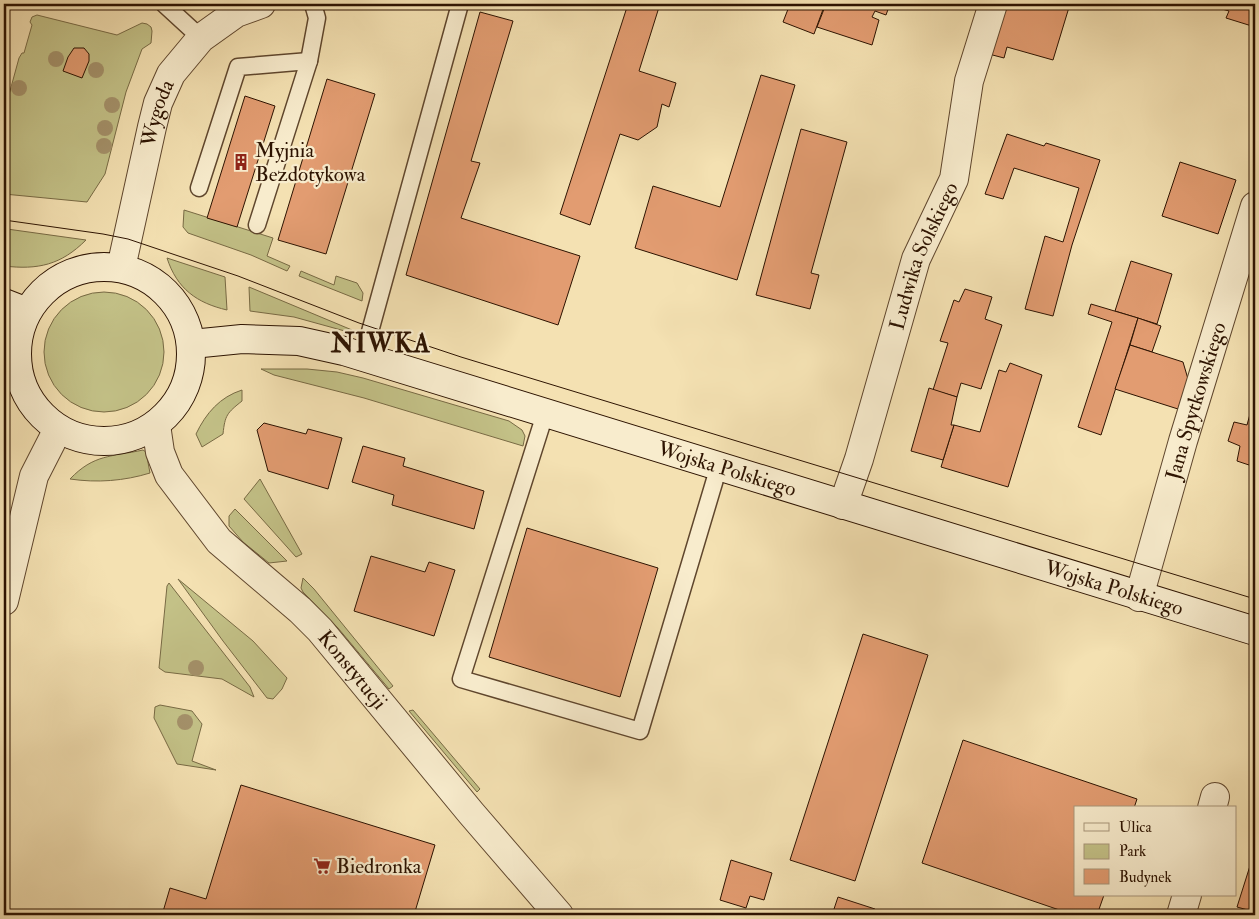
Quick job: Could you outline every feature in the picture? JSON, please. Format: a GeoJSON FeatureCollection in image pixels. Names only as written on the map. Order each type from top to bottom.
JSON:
{"type":"FeatureCollection","features":[{"type":"Feature","properties":{"kind":"street","name":"Wygoda"},"geometry":{"type":"LineString","coordinates":[[121,268],[158,103],[171,74],[201,38],[236,14],[262,4]]}},
{"type":"Feature","properties":{"kind":"street","name":"Ludwika Solskiego"},"geometry":{"type":"LineString","coordinates":[[843,505],[859,459],[916,259],[954,179],[969,81],[993,4]]}},
{"type":"Feature","properties":{"kind":"street","name":"Jana Spytkowskiego"},"geometry":{"type":"LineString","coordinates":[[1139,597],[1183,441],[1255,206]]}},
{"type":"Feature","properties":{"kind":"street"},"geometry":{"type":"LineString","coordinates":[[101,266],[121,268],[142,275],[176,303],[186,322],[192,344],[190,374],[178,402],[156,425],[133,437],[108,442],[82,440],[58,429],[42,416],[29,400],[18,371],[15,307],[41,293],[59,278],[88,268],[101,266]]}},
{"type":"Feature","properties":{"kind":"street","name":"Wojska Polskiego"},"geometry":{"type":"LineString","coordinates":[[192,344],[242,339],[299,341],[363,357],[1255,632]]}},
{"type":"Feature","properties":{"kind":"street","name":"Konstytucji"},"geometry":{"type":"LineString","coordinates":[[156,425],[160,452],[168,475],[219,542],[300,610],[320,630],[471,813],[559,915]]}},
{"type":"Feature","properties":{"kind":"street"},"geometry":{"type":"LineString","coordinates":[[4,601],[34,476],[58,429]]}},
{"type":"Feature","properties":{"kind":"street"},"geometry":{"type":"LineString","coordinates":[[1181,915],[1186,896]]}},
{"type":"Feature","properties":{"kind":"lane"},"geometry":{"type":"LineString","coordinates":[[164,4],[201,38]]}},
{"type":"Feature","properties":{"kind":"lane"},"geometry":{"type":"LineString","coordinates":[[257,225],[309,61],[317,18],[313,4]]}},
{"type":"Feature","properties":{"kind":"lane"},"geometry":{"type":"LineString","coordinates":[[363,357],[460,4]]}},
{"type":"Feature","properties":{"kind":"lane"},"geometry":{"type":"LineString","coordinates":[[199,188],[238,67],[309,61]]}},
{"type":"Feature","properties":{"kind":"lane"},"geometry":{"type":"LineString","coordinates":[[546,414],[461,679],[640,731],[719,466]]}},
{"type":"Feature","properties":{"kind":"green space"},"geometry":{"type":"Polygon","coordinates":[[[37,15],[117,35],[142,23],[151,27],[151,43],[142,49],[126,92],[105,174],[87,202],[4,194],[4,113],[19,58],[24,53],[32,25],[30,22],[32,17],[37,15]]]}},
{"type":"Feature","properties":{"kind":"green space"},"geometry":{"type":"Polygon","coordinates":[[[184,210],[273,238],[267,256],[290,266],[287,271],[251,255],[188,233],[183,227],[184,210]]]}},
{"type":"Feature","properties":{"kind":"green space"},"geometry":{"type":"Polygon","coordinates":[[[7,229],[86,240],[67,255],[48,264],[28,267],[4,266],[7,229]]]}},
{"type":"Feature","properties":{"kind":"green space"},"geometry":{"type":"Polygon","coordinates":[[[167,258],[225,277],[227,310],[197,299],[189,293],[176,278],[167,258]]]}},
{"type":"Feature","properties":{"kind":"green space"},"geometry":{"type":"Polygon","coordinates":[[[301,271],[334,285],[336,276],[357,283],[363,293],[362,301],[299,276],[301,271]]]}},
{"type":"Feature","properties":{"kind":"green space"},"geometry":{"type":"Polygon","coordinates":[[[249,287],[352,330],[352,333],[294,317],[250,311],[249,287]]]}},
{"type":"Feature","properties":{"kind":"green space"},"geometry":{"type":"Polygon","coordinates":[[[104,292],[127,296],[146,310],[160,329],[164,352],[160,375],[146,394],[127,408],[104,412],[81,408],[62,394],[48,375],[44,352],[48,329],[62,310],[81,296],[104,292]]]}},
{"type":"Feature","properties":{"kind":"green space"},"geometry":{"type":"Polygon","coordinates":[[[261,369],[307,369],[337,372],[363,378],[509,421],[522,430],[525,436],[523,446],[364,398],[274,375],[261,369]]]}},
{"type":"Feature","properties":{"kind":"green space"},"geometry":{"type":"Polygon","coordinates":[[[242,390],[242,401],[228,415],[223,434],[202,447],[196,434],[204,419],[220,401],[242,390]]]}},
{"type":"Feature","properties":{"kind":"green space"},"geometry":{"type":"Polygon","coordinates":[[[143,450],[146,452],[150,473],[110,480],[70,479],[95,461],[143,450]]]}},
{"type":"Feature","properties":{"kind":"green space"},"geometry":{"type":"Polygon","coordinates":[[[260,479],[302,554],[296,557],[244,499],[260,479]]]}},
{"type":"Feature","properties":{"kind":"green space"},"geometry":{"type":"Polygon","coordinates":[[[235,509],[287,561],[269,563],[243,542],[229,526],[229,516],[235,509]]]}},
{"type":"Feature","properties":{"kind":"green space"},"geometry":{"type":"Polygon","coordinates":[[[303,578],[393,686],[389,689],[338,628],[303,592],[301,588],[303,578]]]}},
{"type":"Feature","properties":{"kind":"green space"},"geometry":{"type":"Polygon","coordinates":[[[178,579],[253,641],[287,678],[282,689],[273,699],[267,698],[178,579]]]}},
{"type":"Feature","properties":{"kind":"green space"},"geometry":{"type":"Polygon","coordinates":[[[169,583],[250,687],[254,697],[222,679],[165,672],[159,668],[167,586],[169,583]]]}},
{"type":"Feature","properties":{"kind":"green space"},"geometry":{"type":"Polygon","coordinates":[[[160,705],[192,711],[202,724],[192,761],[216,770],[177,764],[154,718],[155,707],[160,705]]]}},
{"type":"Feature","properties":{"kind":"green space"},"geometry":{"type":"Polygon","coordinates":[[[413,710],[480,789],[477,792],[409,711],[413,710]]]}},
{"type":"Feature","properties":{"kind":"building"},"geometry":{"type":"Polygon","coordinates":[[[628,4],[660,4],[639,71],[676,83],[669,107],[662,104],[657,127],[638,140],[620,134],[590,225],[560,214],[628,4]]]}},
{"type":"Feature","properties":{"kind":"building"},"geometry":{"type":"Polygon","coordinates":[[[790,4],[825,4],[814,34],[783,22],[790,4]]]}},
{"type":"Feature","properties":{"kind":"building"},"geometry":{"type":"Polygon","coordinates":[[[826,4],[890,4],[886,15],[875,11],[872,17],[879,20],[872,45],[817,27],[826,4]]]}},
{"type":"Feature","properties":{"kind":"building"},"geometry":{"type":"Polygon","coordinates":[[[998,4],[1070,4],[1053,60],[1007,47],[1004,58],[985,53],[998,4]]]}},
{"type":"Feature","properties":{"kind":"building"},"geometry":{"type":"Polygon","coordinates":[[[1205,4],[1255,4],[1255,27],[1226,18],[1229,11],[1205,4]]]}},
{"type":"Feature","properties":{"kind":"building"},"geometry":{"type":"Polygon","coordinates":[[[480,12],[513,21],[471,161],[480,163],[461,218],[580,256],[558,325],[406,275],[480,12]]]}},
{"type":"Feature","properties":{"kind":"building"},"geometry":{"type":"Polygon","coordinates":[[[74,48],[84,48],[89,54],[89,61],[82,78],[63,71],[68,57],[74,48]]]}},
{"type":"Feature","properties":{"kind":"building"},"geometry":{"type":"Polygon","coordinates":[[[761,75],[795,85],[737,280],[635,248],[653,186],[720,207],[761,75]]]}},
{"type":"Feature","properties":{"kind":"building"},"geometry":{"type":"Polygon","coordinates":[[[327,79],[375,94],[326,254],[278,240],[327,79]]]}},
{"type":"Feature","properties":{"kind":"building","name":"Myjnia Bezdotykowa"},"geometry":{"type":"Polygon","coordinates":[[[245,96],[275,106],[237,227],[207,218],[245,96]]]}},
{"type":"Feature","properties":{"kind":"building"},"geometry":{"type":"Polygon","coordinates":[[[801,129],[847,142],[811,273],[819,275],[810,309],[756,295],[801,129]]]}},
{"type":"Feature","properties":{"kind":"building"},"geometry":{"type":"Polygon","coordinates":[[[1007,134],[1044,146],[1046,143],[1100,160],[1072,245],[1053,316],[1025,309],[1045,236],[1063,242],[1079,188],[1014,168],[1003,199],[985,194],[1007,134]]]}},
{"type":"Feature","properties":{"kind":"building"},"geometry":{"type":"Polygon","coordinates":[[[1180,162],[1236,180],[1218,234],[1162,216],[1180,162]]]}},
{"type":"Feature","properties":{"kind":"building"},"geometry":{"type":"Polygon","coordinates":[[[1131,261],[1172,274],[1157,324],[1115,311],[1131,261]]]}},
{"type":"Feature","properties":{"kind":"building"},"geometry":{"type":"Polygon","coordinates":[[[965,289],[992,297],[985,319],[1002,325],[981,389],[961,383],[957,397],[933,390],[948,343],[940,341],[954,300],[959,302],[965,289]]]}},
{"type":"Feature","properties":{"kind":"building"},"geometry":{"type":"Polygon","coordinates":[[[1091,304],[1138,318],[1101,435],[1078,427],[1112,322],[1088,314],[1091,304]]]}},
{"type":"Feature","properties":{"kind":"building"},"geometry":{"type":"Polygon","coordinates":[[[1138,318],[1161,326],[1152,352],[1130,345],[1138,318]]]}},
{"type":"Feature","properties":{"kind":"building"},"geometry":{"type":"Polygon","coordinates":[[[1130,345],[1183,362],[1188,379],[1178,409],[1115,389],[1130,345]]]}},
{"type":"Feature","properties":{"kind":"building"},"geometry":{"type":"Polygon","coordinates":[[[1010,363],[1042,375],[1008,487],[941,467],[954,425],[980,432],[999,370],[1006,372],[1010,363]]]}},
{"type":"Feature","properties":{"kind":"building"},"geometry":{"type":"Polygon","coordinates":[[[929,388],[957,397],[951,425],[954,425],[943,460],[911,451],[929,388]]]}},
{"type":"Feature","properties":{"kind":"building"},"geometry":{"type":"Polygon","coordinates":[[[1255,396],[1255,467],[1237,461],[1240,446],[1228,441],[1234,422],[1247,425],[1255,396]]]}},
{"type":"Feature","properties":{"kind":"building"},"geometry":{"type":"Polygon","coordinates":[[[264,423],[306,434],[308,429],[342,438],[328,489],[268,471],[257,430],[264,423]]]}},
{"type":"Feature","properties":{"kind":"building"},"geometry":{"type":"Polygon","coordinates":[[[363,446],[405,458],[403,466],[484,491],[474,529],[392,505],[394,495],[352,482],[363,446]]]}},
{"type":"Feature","properties":{"kind":"building"},"geometry":{"type":"Polygon","coordinates":[[[527,528],[658,568],[620,697],[489,657],[527,528]]]}},
{"type":"Feature","properties":{"kind":"building"},"geometry":{"type":"Polygon","coordinates":[[[371,556],[425,572],[429,562],[455,570],[434,636],[354,611],[371,556]]]}},
{"type":"Feature","properties":{"kind":"building"},"geometry":{"type":"Polygon","coordinates":[[[863,634],[928,655],[855,881],[790,860],[863,634]]]}},
{"type":"Feature","properties":{"kind":"building"},"geometry":{"type":"Polygon","coordinates":[[[963,740],[1137,799],[1135,806],[1074,806],[1074,896],[1104,896],[1097,915],[1074,915],[922,863],[963,740]]]}},
{"type":"Feature","properties":{"kind":"building","name":"Biedronka"},"geometry":{"type":"Polygon","coordinates":[[[241,785],[435,845],[414,915],[162,915],[170,888],[206,899],[241,785]]]}},
{"type":"Feature","properties":{"kind":"building"},"geometry":{"type":"Polygon","coordinates":[[[1255,850],[1255,912],[1237,907],[1255,850]]]}},
{"type":"Feature","properties":{"kind":"building"},"geometry":{"type":"Polygon","coordinates":[[[731,860],[772,873],[764,900],[750,896],[746,908],[720,900],[731,860]]]}},
{"type":"Feature","properties":{"kind":"building"},"geometry":{"type":"Polygon","coordinates":[[[838,897],[875,909],[873,915],[832,915],[838,897]]]}},
{"type":"Feature","properties":{"kind":"tram line"},"geometry":{"type":"LineString","coordinates":[[4,220],[128,239],[238,276],[359,323],[461,357],[1255,599]]}},
{"type":"Feature","properties":{"kind":"place","name":"Myjnia Bezdotykowa"},"geometry":{"type":"Point","coordinates":[241,162]}},
{"type":"Feature","properties":{"kind":"place","name":"Biedronka"},"geometry":{"type":"Point","coordinates":[322,866]}},
{"type":"Feature","properties":{"kind":"district","name":"NIWKA"},"geometry":{"type":"Point","coordinates":[381,344]}}]}
